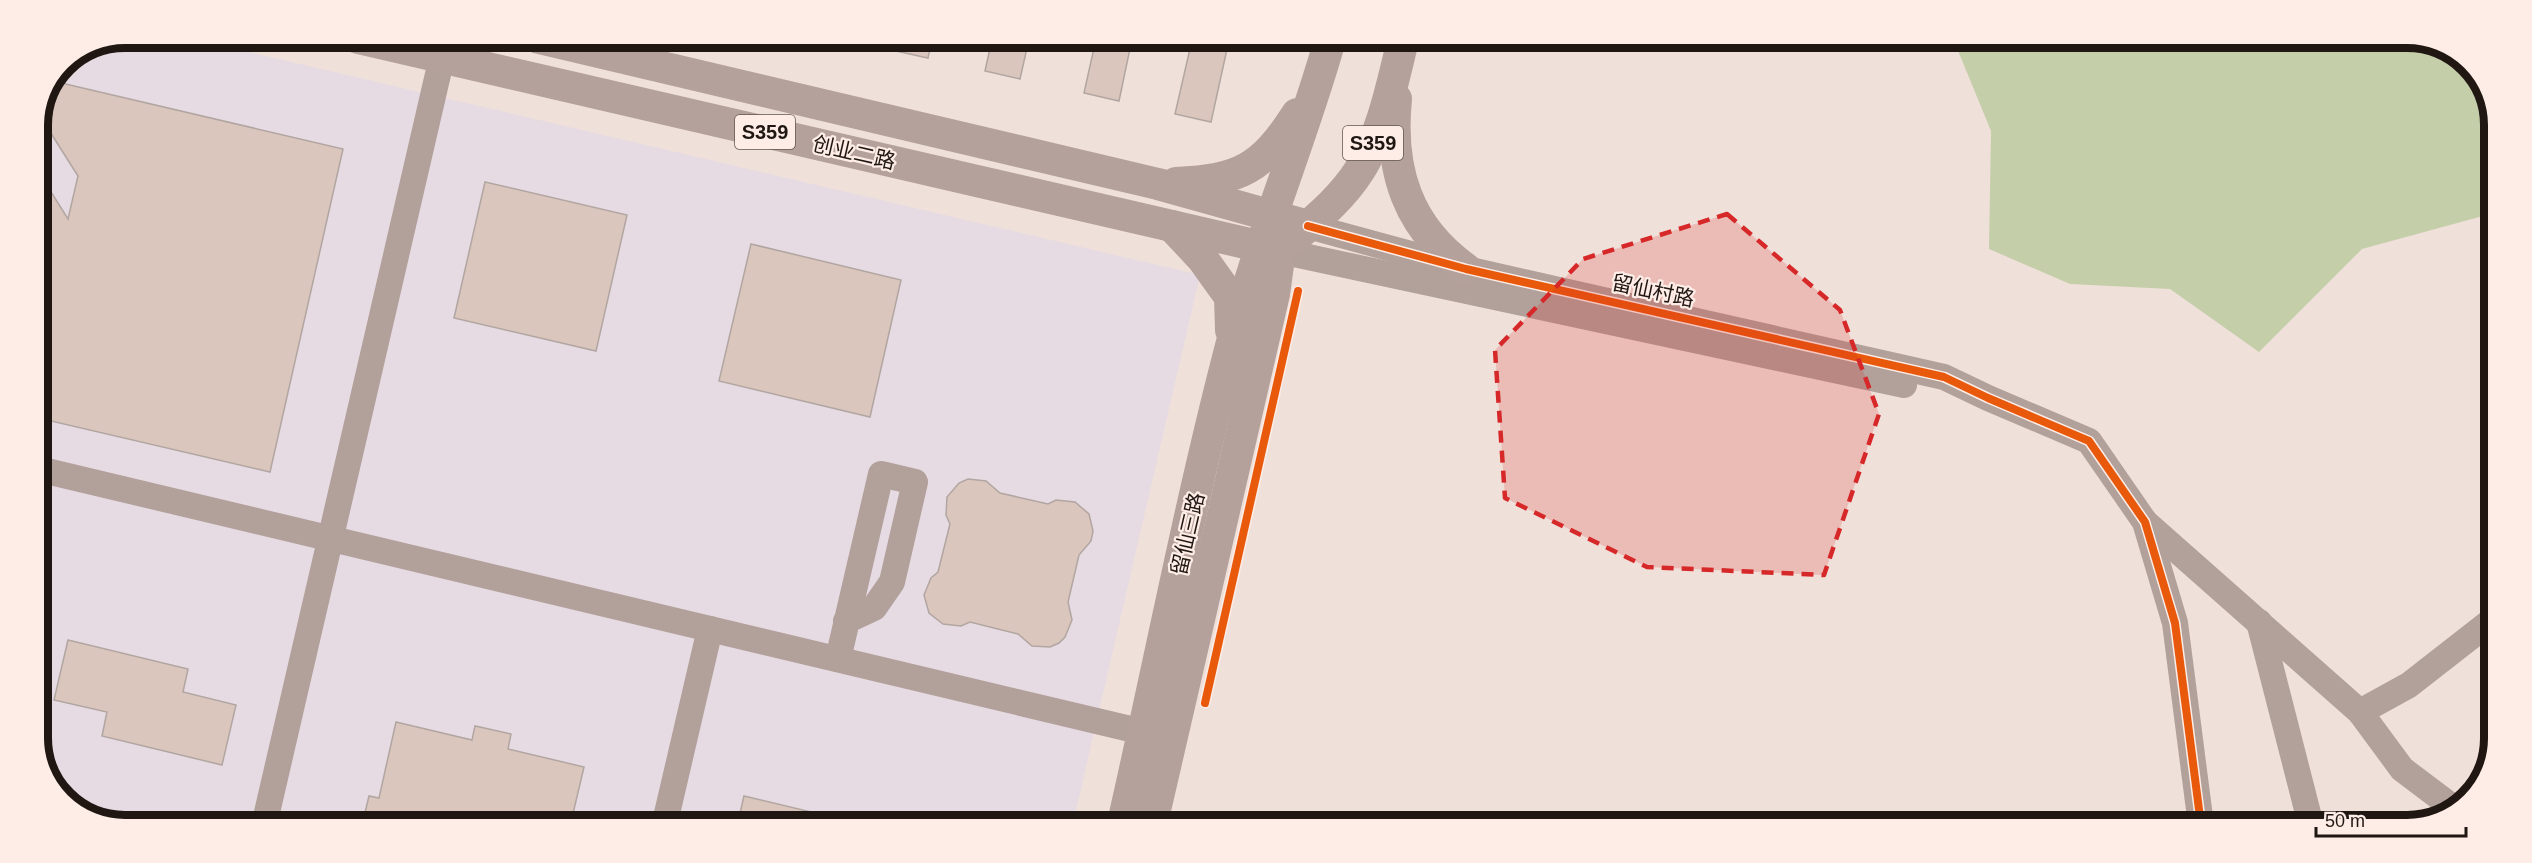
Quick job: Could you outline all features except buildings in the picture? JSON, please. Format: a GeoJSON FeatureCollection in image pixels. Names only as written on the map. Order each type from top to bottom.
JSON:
{"type":"FeatureCollection","features":[{"type":"Feature","properties":{"kind":"main road","name":"创业二路"},"geometry":{"type":"LineString","coordinates":[[402,48],[1172,226],[1270,238]]}},
{"type":"Feature","properties":{"kind":"main road","name":"创业二路"},"geometry":{"type":"LineString","coordinates":[[581,48],[1158,184],[1270,238]]}},
{"type":"Feature","properties":{"kind":"main road","name":"S359"},"geometry":{"type":"LineString","coordinates":[[1318,80],[1328,48]]}},
{"type":"Feature","properties":{"kind":"main road","name":"S359"},"geometry":{"type":"LineString","coordinates":[[1270,238],[1308,226],[1335,201],[1360,171],[1376,135],[1401,48]]}},
{"type":"Feature","properties":{"kind":"main road"},"geometry":{"type":"LineString","coordinates":[[1401,48],[1395,108],[1396,135],[1399,162],[1410,205],[1431,240],[1466,269]]}},
{"type":"Feature","properties":{"kind":"main road","name":"创业二路"},"geometry":{"type":"LineString","coordinates":[[1158,184],[1218,180],[1246,170],[1267,153],[1285,133],[1318,80]]}},
{"type":"Feature","properties":{"kind":"main road"},"geometry":{"type":"LineString","coordinates":[[1270,238],[1318,80]]}},
{"type":"Feature","properties":{"kind":"main road"},"geometry":{"type":"LineString","coordinates":[[1172,226],[1202,258],[1230,297],[1231,345]]}},
{"type":"Feature","properties":{"kind":"main road","name":"留仙三路"},"geometry":{"type":"LineString","coordinates":[[1125,815],[1231,345],[1270,238]]}},
{"type":"Feature","properties":{"kind":"main road","name":"留仙三路"},"geometry":{"type":"LineString","coordinates":[[1154,815],[1274,294],[1270,238]]}},
{"type":"Feature","properties":{"kind":"street"},"geometry":{"type":"LineString","coordinates":[[266,815],[442,57]]}},
{"type":"Feature","properties":{"kind":"street","name":"留仙村路"},"geometry":{"type":"LineString","coordinates":[[1308,226],[1466,269],[1944,377],[1988,398]]}},
{"type":"Feature","properties":{"kind":"street","name":"留仙村路"},"geometry":{"type":"LineString","coordinates":[[1270,238],[1938,392],[1988,398]]}},
{"type":"Feature","properties":{"kind":"street"},"geometry":{"type":"LineString","coordinates":[[1988,398],[2089,441],[2145,522],[2360,712],[2402,769],[2447,804]]}},
{"type":"Feature","properties":{"kind":"street"},"geometry":{"type":"LineString","coordinates":[[48,471],[1143,732]]}},
{"type":"Feature","properties":{"kind":"street"},"geometry":{"type":"LineString","coordinates":[[838,659],[846,621],[881,474],[915,482],[892,582],[874,608],[846,621]]}},
{"type":"Feature","properties":{"kind":"street"},"geometry":{"type":"LineString","coordinates":[[2145,522],[2175,623],[2200,815]]}},
{"type":"Feature","properties":{"kind":"street"},"geometry":{"type":"LineString","coordinates":[[2259,622],[2308,815]]}},
{"type":"Feature","properties":{"kind":"street"},"geometry":{"type":"LineString","coordinates":[[2360,712],[2409,685],[2484,626]]}},
{"type":"Feature","properties":{"kind":"street"},"geometry":{"type":"LineString","coordinates":[[667,815],[710,629]]}},
{"type":"Feature","properties":{"kind":"highlighted area"},"geometry":{"type":"Polygon","coordinates":[[[1727,214],[1840,310],[1879,414],[1824,575],[1647,567],[1505,498],[1495,350],[1583,259],[1727,214]]]}},
{"type":"Feature","properties":{"kind":"shaded area"},"geometry":{"type":"Polygon","coordinates":[[[125,48],[232,48],[1200,275],[1075,815],[125,815],[105,812],[82,802],[70,793],[54,768],[48,743],[48,125],[49,110],[61,82],[70,70],[95,54],[110,49],[125,48]]]}},
{"type":"Feature","properties":{"kind":"green space"},"geometry":{"type":"Polygon","coordinates":[[[1957,48],[2417,49],[2437,54],[2458,67],[2474,86],[2478,95],[2484,120],[2484,216],[2362,249],[2259,352],[2170,289],[2070,284],[1989,249],[1991,131],[1957,48]]]}},
{"type":"Feature","properties":{"kind":"cycle path"},"geometry":{"type":"LineString","coordinates":[[1308,226],[1466,269],[1944,377],[2089,441],[2145,522],[2175,623],[2200,815]]}},
{"type":"Feature","properties":{"kind":"cycle path"},"geometry":{"type":"LineString","coordinates":[[1205,703],[1298,291]]}}]}
